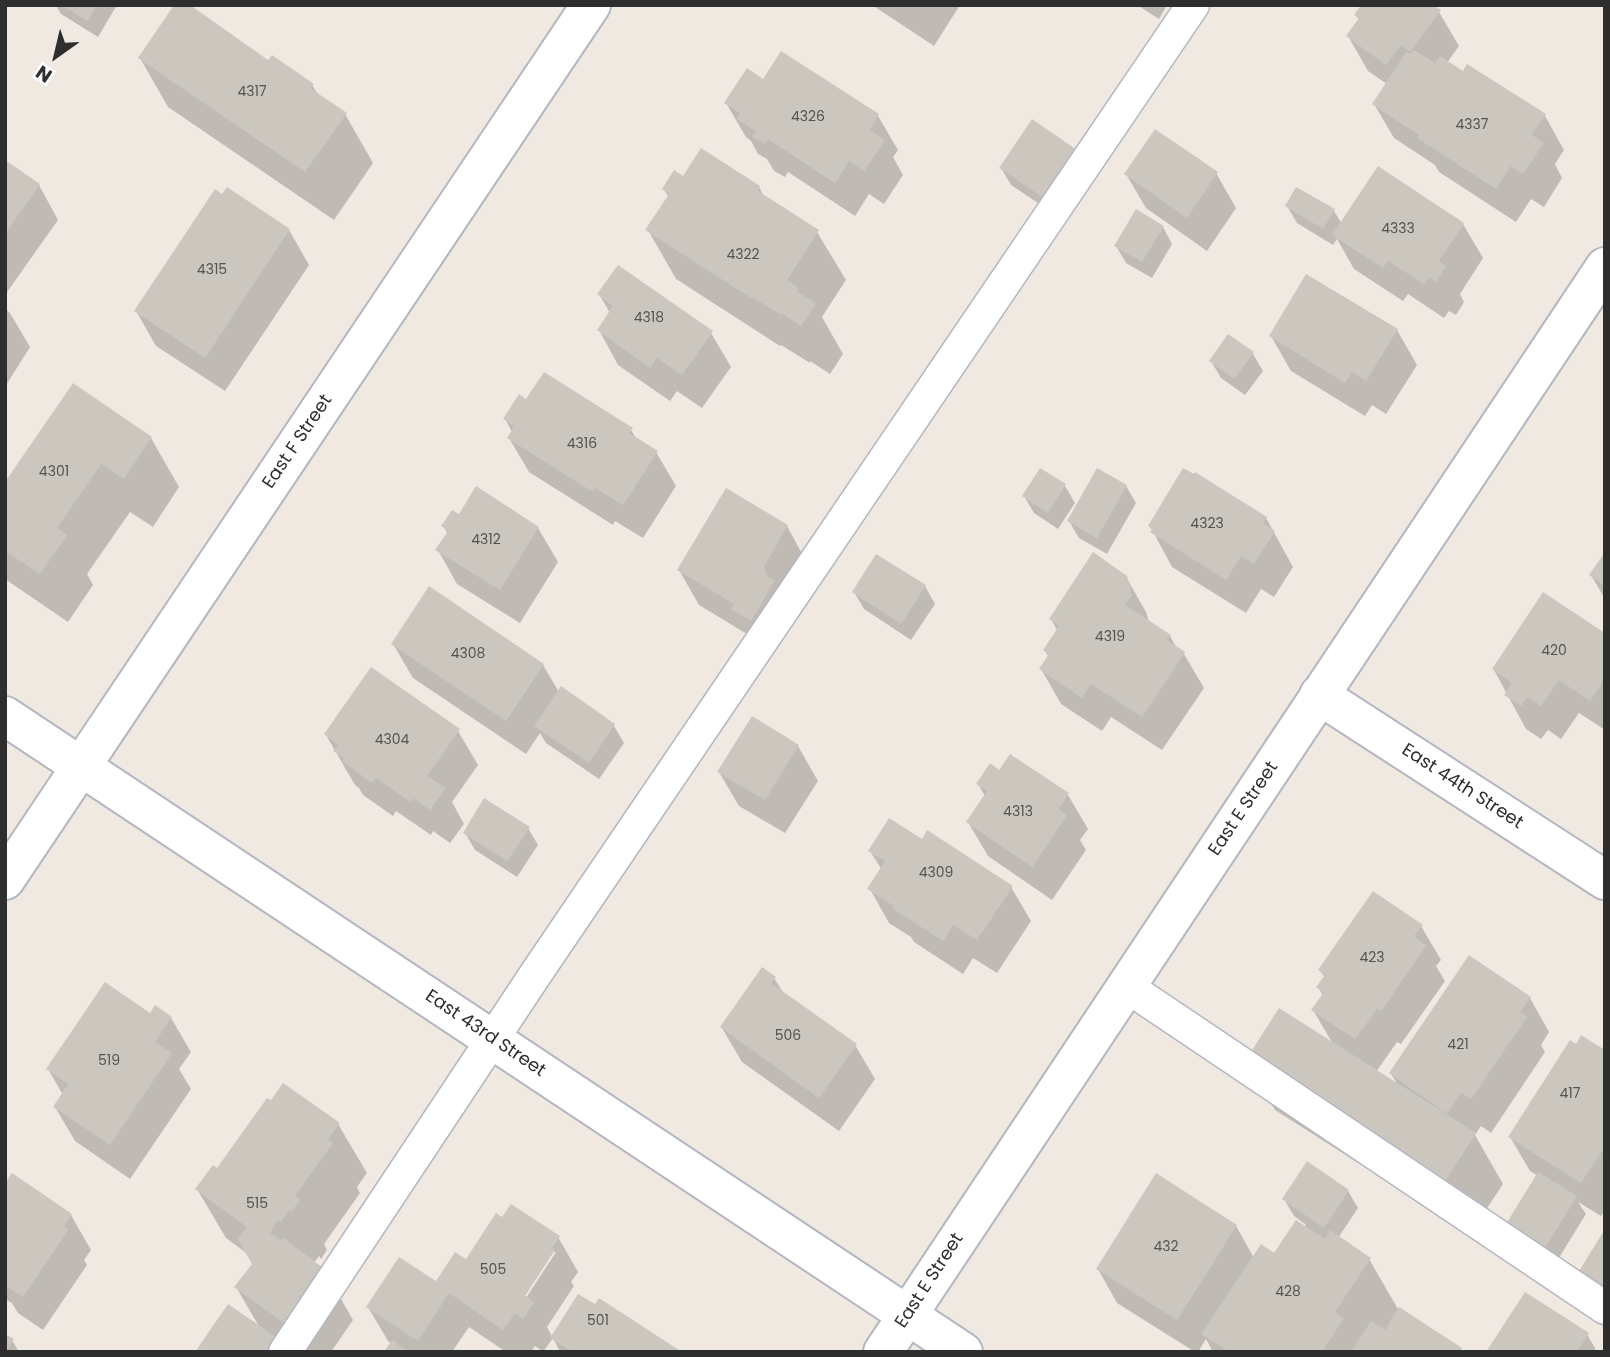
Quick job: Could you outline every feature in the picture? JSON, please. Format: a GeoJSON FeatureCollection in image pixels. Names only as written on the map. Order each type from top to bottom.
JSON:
{"type":"FeatureCollection","features":[{"type":"Feature","properties":{"kind":"street","name":"East F Street"},"geometry":{"type":"LineString","coordinates":[[5,880],[591,5]]}},
{"type":"Feature","properties":{"kind":"street","name":"East E Street"},"geometry":{"type":"LineString","coordinates":[[883,1352],[1605,267]]}},
{"type":"Feature","properties":{"kind":"street","name":"East 44th Street"},"geometry":{"type":"LineString","coordinates":[[1319,695],[1605,880]]}},
{"type":"Feature","properties":{"kind":"street","name":"East 43rd Street"},"geometry":{"type":"LineString","coordinates":[[5,716],[963,1352]]}},
{"type":"Feature","properties":{"kind":"lane"},"geometry":{"type":"LineString","coordinates":[[285,1352],[492,1039],[1193,5]]}},
{"type":"Feature","properties":{"kind":"lane"},"geometry":{"type":"LineString","coordinates":[[1126,986],[1605,1308]]}},
{"type":"Feature","properties":{"kind":"building"},"geometry":{"type":"Polygon","coordinates":[[[62,5],[97,5],[87,21],[62,5]]]}},
{"type":"Feature","properties":{"kind":"building"},"geometry":{"type":"Polygon","coordinates":[[[174,5],[190,5],[268,60],[272,55],[314,84],[310,88],[347,113],[305,172],[138,58],[174,5]]]}},
{"type":"Feature","properties":{"kind":"building"},"geometry":{"type":"Polygon","coordinates":[[[1361,5],[1433,5],[1441,10],[1410,52],[1401,45],[1386,65],[1346,36],[1359,18],[1354,15],[1361,5]]]}},
{"type":"Feature","properties":{"kind":"building"},"geometry":{"type":"Polygon","coordinates":[[[1414,50],[1435,63],[1440,56],[1463,71],[1467,64],[1546,114],[1532,135],[1544,143],[1523,174],[1511,166],[1496,189],[1417,138],[1419,135],[1372,104],[1406,52],[1411,54],[1414,50]]]}},
{"type":"Feature","properties":{"kind":"building"},"geometry":{"type":"Polygon","coordinates":[[[781,51],[879,114],[870,130],[885,140],[864,171],[849,161],[835,183],[768,139],[765,144],[752,136],[756,131],[737,119],[740,113],[724,103],[747,68],[763,79],[781,51]]]}},
{"type":"Feature","properties":{"kind":"building"},"geometry":{"type":"Polygon","coordinates":[[[1032,119],[1077,150],[1044,198],[999,168],[1032,119]]]}},
{"type":"Feature","properties":{"kind":"building"},"geometry":{"type":"Polygon","coordinates":[[[1155,129],[1218,172],[1187,218],[1124,174],[1155,129]]]}},
{"type":"Feature","properties":{"kind":"building"},"geometry":{"type":"Polygon","coordinates":[[[701,148],[760,186],[758,191],[819,230],[787,280],[798,288],[797,292],[816,303],[801,326],[751,298],[645,230],[669,194],[662,189],[674,170],[683,176],[701,148]]]}},
{"type":"Feature","properties":{"kind":"building"},"geometry":{"type":"Polygon","coordinates":[[[5,160],[40,184],[5,234],[5,160]]]}},
{"type":"Feature","properties":{"kind":"building"},"geometry":{"type":"Polygon","coordinates":[[[1378,166],[1464,223],[1439,261],[1446,266],[1436,282],[1429,277],[1424,284],[1388,261],[1383,268],[1332,235],[1378,166]]]}},
{"type":"Feature","properties":{"kind":"building"},"geometry":{"type":"Polygon","coordinates":[[[227,187],[290,229],[205,358],[134,311],[215,189],[222,194],[227,187]]]}},
{"type":"Feature","properties":{"kind":"building"},"geometry":{"type":"Polygon","coordinates":[[[1296,187],[1335,209],[1323,229],[1285,206],[1296,187]]]}},
{"type":"Feature","properties":{"kind":"building"},"geometry":{"type":"Polygon","coordinates":[[[1136,209],[1164,226],[1142,262],[1114,246],[1136,209]]]}},
{"type":"Feature","properties":{"kind":"building"},"geometry":{"type":"Polygon","coordinates":[[[618,265],[713,331],[682,375],[657,358],[650,368],[597,330],[613,306],[597,294],[618,265]]]}},
{"type":"Feature","properties":{"kind":"building"},"geometry":{"type":"Polygon","coordinates":[[[1306,274],[1398,329],[1366,381],[1352,372],[1345,383],[1269,336],[1306,274]]]}},
{"type":"Feature","properties":{"kind":"building"},"geometry":{"type":"Polygon","coordinates":[[[1228,334],[1254,352],[1234,379],[1209,361],[1228,334]]]}},
{"type":"Feature","properties":{"kind":"building"},"geometry":{"type":"Polygon","coordinates":[[[544,372],[633,428],[629,433],[658,451],[623,505],[595,488],[593,492],[507,438],[514,426],[503,419],[519,394],[526,399],[544,372]]]}},
{"type":"Feature","properties":{"kind":"building"},"geometry":{"type":"Polygon","coordinates":[[[73,383],[152,437],[124,479],[101,464],[57,528],[67,535],[40,574],[5,551],[5,482],[73,383]]]}},
{"type":"Feature","properties":{"kind":"building"},"geometry":{"type":"Polygon","coordinates":[[[1040,468],[1066,484],[1048,513],[1022,496],[1040,468]]]}},
{"type":"Feature","properties":{"kind":"building"},"geometry":{"type":"Polygon","coordinates":[[[1097,468],[1127,485],[1097,538],[1067,521],[1097,468]]]}},
{"type":"Feature","properties":{"kind":"building"},"geometry":{"type":"Polygon","coordinates":[[[1183,468],[1194,474],[1195,472],[1267,517],[1263,523],[1275,531],[1254,564],[1241,556],[1226,580],[1150,532],[1152,529],[1148,526],[1183,468]]]}},
{"type":"Feature","properties":{"kind":"building"},"geometry":{"type":"Polygon","coordinates":[[[476,486],[539,527],[500,590],[435,550],[448,531],[441,526],[452,510],[459,514],[476,486]]]}},
{"type":"Feature","properties":{"kind":"building"},"geometry":{"type":"Polygon","coordinates":[[[726,488],[788,525],[764,566],[768,577],[775,580],[751,621],[731,609],[734,604],[677,570],[726,488]]]}},
{"type":"Feature","properties":{"kind":"building"},"geometry":{"type":"Polygon","coordinates":[[[1093,552],[1127,576],[1132,595],[1125,605],[1171,635],[1167,640],[1185,652],[1142,717],[1091,684],[1082,698],[1039,669],[1049,654],[1043,650],[1059,626],[1049,619],[1093,552]]]}},
{"type":"Feature","properties":{"kind":"building"},"geometry":{"type":"Polygon","coordinates":[[[1605,552],[1605,586],[1589,575],[1605,552]]]}},
{"type":"Feature","properties":{"kind":"building"},"geometry":{"type":"Polygon","coordinates":[[[876,554],[926,585],[901,624],[852,592],[876,554]]]}},
{"type":"Feature","properties":{"kind":"building"},"geometry":{"type":"Polygon","coordinates":[[[429,586],[544,664],[506,721],[391,644],[429,586]]]}},
{"type":"Feature","properties":{"kind":"building"},"geometry":{"type":"Polygon","coordinates":[[[1543,592],[1605,633],[1605,678],[1590,701],[1559,680],[1541,706],[1527,697],[1521,706],[1504,695],[1512,683],[1492,669],[1543,592]]]}},
{"type":"Feature","properties":{"kind":"building"},"geometry":{"type":"Polygon","coordinates":[[[371,667],[460,729],[427,776],[446,788],[430,810],[413,798],[411,802],[376,778],[372,783],[342,761],[344,758],[333,751],[338,745],[324,734],[371,667]]]}},
{"type":"Feature","properties":{"kind":"building"},"geometry":{"type":"Polygon","coordinates":[[[561,686],[615,724],[589,763],[534,726],[561,686]]]}},
{"type":"Feature","properties":{"kind":"building"},"geometry":{"type":"Polygon","coordinates":[[[752,716],[799,745],[765,800],[717,772],[752,716]]]}},
{"type":"Feature","properties":{"kind":"building"},"geometry":{"type":"Polygon","coordinates":[[[1010,754],[1069,793],[1059,809],[1067,815],[1032,867],[966,822],[987,791],[976,784],[990,763],[999,770],[1010,754]]]}},
{"type":"Feature","properties":{"kind":"building"},"geometry":{"type":"Polygon","coordinates":[[[484,798],[530,827],[507,861],[463,833],[484,798]]]}},
{"type":"Feature","properties":{"kind":"building"},"geometry":{"type":"Polygon","coordinates":[[[889,818],[922,839],[927,830],[1013,886],[977,940],[953,925],[943,941],[867,889],[885,861],[868,851],[889,818]]]}},
{"type":"Feature","properties":{"kind":"building"},"geometry":{"type":"Polygon","coordinates":[[[1373,891],[1423,925],[1414,936],[1426,946],[1381,1011],[1377,1009],[1355,1039],[1311,1010],[1324,992],[1316,987],[1325,975],[1318,970],[1373,891]]]}},
{"type":"Feature","properties":{"kind":"building"},"geometry":{"type":"Polygon","coordinates":[[[1469,955],[1531,997],[1520,1012],[1527,1017],[1471,1099],[1461,1093],[1447,1114],[1389,1073],[1469,955]]]}},
{"type":"Feature","properties":{"kind":"building"},"geometry":{"type":"Polygon","coordinates":[[[762,967],[776,977],[771,983],[857,1044],[819,1098],[720,1027],[762,967]]]}},
{"type":"Feature","properties":{"kind":"building"},"geometry":{"type":"Polygon","coordinates":[[[105,982],[150,1013],[155,1005],[172,1017],[155,1042],[172,1053],[110,1145],[53,1107],[68,1084],[46,1069],[105,982]]]}},
{"type":"Feature","properties":{"kind":"building"},"geometry":{"type":"Polygon","coordinates":[[[1279,1008],[1476,1133],[1442,1186],[1245,1061],[1279,1008]]]}},
{"type":"Feature","properties":{"kind":"building"},"geometry":{"type":"Polygon","coordinates":[[[1581,1035],[1605,1050],[1605,1146],[1581,1183],[1508,1137],[1570,1040],[1576,1044],[1581,1035]]]}},
{"type":"Feature","properties":{"kind":"building"},"geometry":{"type":"Polygon","coordinates":[[[283,1083],[340,1123],[328,1139],[333,1143],[295,1196],[300,1200],[281,1222],[278,1220],[270,1233],[281,1240],[283,1238],[326,1270],[287,1325],[234,1287],[252,1264],[238,1239],[247,1227],[195,1189],[213,1165],[217,1168],[267,1098],[271,1100],[283,1083]]]}},
{"type":"Feature","properties":{"kind":"building"},"geometry":{"type":"Polygon","coordinates":[[[1307,1161],[1349,1190],[1324,1228],[1282,1199],[1307,1161]]]}},
{"type":"Feature","properties":{"kind":"building"},"geometry":{"type":"Polygon","coordinates":[[[1538,1172],[1577,1196],[1545,1248],[1506,1224],[1538,1172]]]}},
{"type":"Feature","properties":{"kind":"building"},"geometry":{"type":"Polygon","coordinates":[[[12,1173],[72,1214],[64,1227],[68,1230],[23,1297],[5,1285],[5,1183],[12,1173]]]}},
{"type":"Feature","properties":{"kind":"building"},"geometry":{"type":"Polygon","coordinates":[[[1156,1173],[1237,1225],[1177,1320],[1096,1269],[1156,1173]]]}},
{"type":"Feature","properties":{"kind":"building"},"geometry":{"type":"Polygon","coordinates":[[[511,1204],[560,1236],[552,1248],[555,1250],[525,1296],[534,1302],[523,1319],[515,1313],[503,1330],[449,1293],[418,1341],[366,1307],[399,1257],[436,1281],[455,1252],[466,1259],[496,1213],[502,1217],[511,1204]]]}},
{"type":"Feature","properties":{"kind":"building"},"geometry":{"type":"Polygon","coordinates":[[[1296,1220],[1325,1239],[1330,1230],[1371,1258],[1335,1312],[1344,1318],[1322,1352],[1224,1352],[1225,1349],[1201,1334],[1261,1244],[1274,1253],[1296,1220]]]}},
{"type":"Feature","properties":{"kind":"building"},"geometry":{"type":"Polygon","coordinates":[[[1605,1229],[1605,1294],[1576,1276],[1605,1229]]]}},
{"type":"Feature","properties":{"kind":"building"},"geometry":{"type":"Polygon","coordinates":[[[1525,1292],[1589,1333],[1577,1352],[1486,1352],[1525,1292]]]}},
{"type":"Feature","properties":{"kind":"building"},"geometry":{"type":"Polygon","coordinates":[[[578,1294],[595,1304],[599,1298],[682,1352],[568,1352],[570,1350],[550,1338],[578,1294]]]}},
{"type":"Feature","properties":{"kind":"building"},"geometry":{"type":"Polygon","coordinates":[[[228,1304],[276,1337],[266,1352],[195,1352],[228,1304]]]}},
{"type":"Feature","properties":{"kind":"building"},"geometry":{"type":"Polygon","coordinates":[[[1399,1307],[1462,1348],[1460,1352],[1351,1352],[1371,1321],[1385,1330],[1399,1307]]]}},
{"type":"Feature","properties":{"kind":"building"},"geometry":{"type":"Polygon","coordinates":[[[5,1334],[14,1339],[6,1352],[5,1352],[5,1334]]]}},
{"type":"Feature","properties":{"kind":"building"},"geometry":{"type":"Polygon","coordinates":[[[392,1340],[408,1352],[384,1352],[392,1340]]]}}]}
